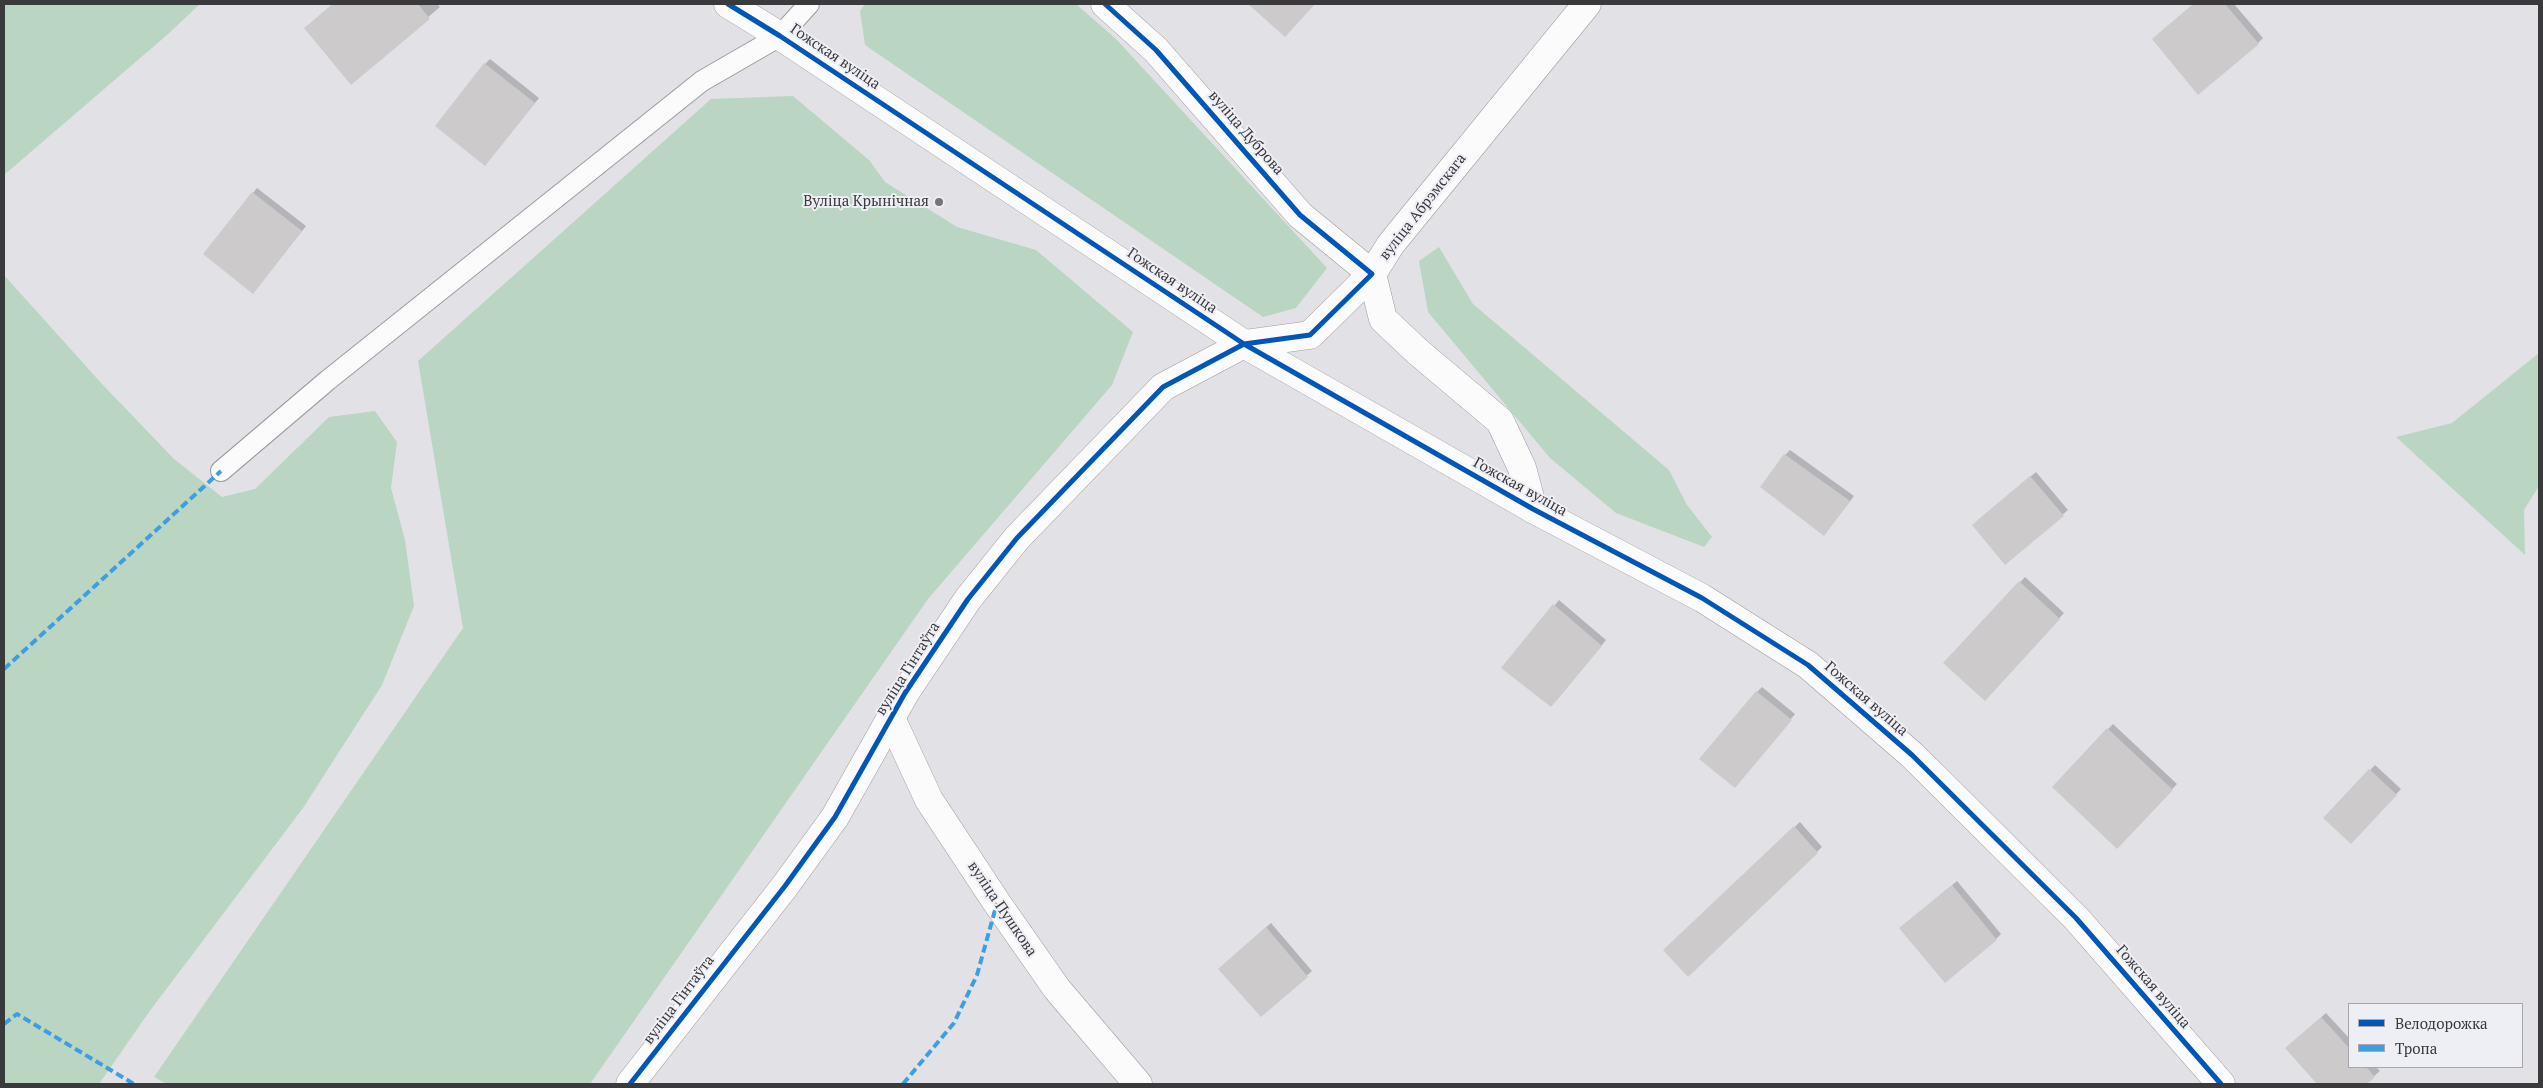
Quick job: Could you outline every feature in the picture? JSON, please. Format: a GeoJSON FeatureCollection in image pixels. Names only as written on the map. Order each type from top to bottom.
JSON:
{"type":"FeatureCollection","features":[{"type":"Feature","properties":{"kind":"street","name":"Гожская вуліца"},"geometry":{"type":"LineString","coordinates":[[728,4],[780,36],[1244,344],[1533,510],[1702,598],[1808,665],[1912,755],[2076,918],[2221,1084]]}},
{"type":"Feature","properties":{"kind":"street","name":"вуліца Дуброва"},"geometry":{"type":"LineString","coordinates":[[1106,4],[1156,50],[1300,214],[1372,274]]}},
{"type":"Feature","properties":{"kind":"street","name":"вуліца Абрэмскага"},"geometry":{"type":"LineString","coordinates":[[1533,510],[1522,468],[1500,421],[1418,352],[1383,319],[1372,274],[1391,244],[1587,4]]}},
{"type":"Feature","properties":{"kind":"street"},"geometry":{"type":"LineString","coordinates":[[1244,344],[1310,335],[1372,274]]}},
{"type":"Feature","properties":{"kind":"street","name":"вуліца Гінтаўта"},"geometry":{"type":"LineString","coordinates":[[630,1084],[785,886],[835,817],[905,693],[968,599],[1017,538],[1163,387],[1244,344]]}},
{"type":"Feature","properties":{"kind":"street","name":"вуліца Пушкова"},"geometry":{"type":"LineString","coordinates":[[891,718],[929,800],[997,904],[1057,989],[1138,1084]]}},
{"type":"Feature","properties":{"kind":"lane"},"geometry":{"type":"LineString","coordinates":[[221,471],[328,380],[702,81],[780,36],[809,4]]}},
{"type":"Feature","properties":{"kind":"green space"},"geometry":{"type":"Polygon","coordinates":[[[4,4],[200,4],[167,35],[4,175],[4,4]]]}},
{"type":"Feature","properties":{"kind":"green space"},"geometry":{"type":"Polygon","coordinates":[[[865,4],[1076,4],[1116,39],[1327,268],[1296,308],[1263,317],[865,45],[860,11],[865,4]]]}},
{"type":"Feature","properties":{"kind":"green space"},"geometry":{"type":"Polygon","coordinates":[[[793,96],[869,160],[885,182],[957,227],[1036,250],[1133,332],[1112,385],[928,599],[590,1084],[167,1084],[154,1077],[463,628],[418,361],[711,99],[793,96]]]}},
{"type":"Feature","properties":{"kind":"green space"},"geometry":{"type":"Polygon","coordinates":[[[1439,247],[1473,304],[1669,470],[1687,505],[1712,537],[1704,547],[1616,513],[1550,458],[1428,312],[1419,261],[1439,247]]]}},
{"type":"Feature","properties":{"kind":"green space"},"geometry":{"type":"Polygon","coordinates":[[[4,275],[102,384],[174,459],[222,497],[255,489],[329,417],[375,411],[397,442],[391,488],[405,540],[414,606],[382,685],[303,808],[149,1012],[99,1084],[4,1084],[4,275]]]}},
{"type":"Feature","properties":{"kind":"green space"},"geometry":{"type":"Polygon","coordinates":[[[2539,353],[2539,486],[2524,510],[2525,555],[2396,437],[2452,423],[2539,353]]]}},
{"type":"Feature","properties":{"kind":"building"},"geometry":{"type":"Polygon","coordinates":[[[333,4],[418,4],[430,19],[351,85],[304,28],[333,4]]]}},
{"type":"Feature","properties":{"kind":"building"},"geometry":{"type":"Polygon","coordinates":[[[1248,4],[1315,4],[1285,37],[1248,4]]]}},
{"type":"Feature","properties":{"kind":"building"},"geometry":{"type":"Polygon","coordinates":[[[2193,4],[2225,4],[2259,44],[2198,95],[2152,39],[2193,4]]]}},
{"type":"Feature","properties":{"kind":"building"},"geometry":{"type":"Polygon","coordinates":[[[484,63],[535,103],[485,166],[435,126],[484,63]]]}},
{"type":"Feature","properties":{"kind":"building"},"geometry":{"type":"Polygon","coordinates":[[[252,192],[302,231],[253,294],[203,254],[252,192]]]}},
{"type":"Feature","properties":{"kind":"building"},"geometry":{"type":"Polygon","coordinates":[[[1784,454],[1850,501],[1824,536],[1760,487],[1784,454]]]}},
{"type":"Feature","properties":{"kind":"building"},"geometry":{"type":"Polygon","coordinates":[[[2030,476],[2064,516],[2005,565],[1972,525],[2030,476]]]}},
{"type":"Feature","properties":{"kind":"building"},"geometry":{"type":"Polygon","coordinates":[[[2019,581],[2060,619],[1985,701],[1943,663],[2019,581]]]}},
{"type":"Feature","properties":{"kind":"building"},"geometry":{"type":"Polygon","coordinates":[[[1553,604],[1602,646],[1551,707],[1501,668],[1553,604]]]}},
{"type":"Feature","properties":{"kind":"building"},"geometry":{"type":"Polygon","coordinates":[[[1756,691],[1792,720],[1735,788],[1699,759],[1756,691]]]}},
{"type":"Feature","properties":{"kind":"building"},"geometry":{"type":"Polygon","coordinates":[[[2107,728],[2173,790],[2117,849],[2052,787],[2107,728]]]}},
{"type":"Feature","properties":{"kind":"building"},"geometry":{"type":"Polygon","coordinates":[[[2369,769],[2397,795],[2351,844],[2323,818],[2369,769]]]}},
{"type":"Feature","properties":{"kind":"building"},"geometry":{"type":"Polygon","coordinates":[[[1794,826],[1818,853],[1688,977],[1663,950],[1794,826]]]}},
{"type":"Feature","properties":{"kind":"building"},"geometry":{"type":"Polygon","coordinates":[[[1952,885],[1997,940],[1945,983],[1899,928],[1952,885]]]}},
{"type":"Feature","properties":{"kind":"building"},"geometry":{"type":"Polygon","coordinates":[[[1266,927],[1308,977],[1261,1017],[1218,969],[1266,927]]]}},
{"type":"Feature","properties":{"kind":"building"},"geometry":{"type":"Polygon","coordinates":[[[2321,1017],[2348,1047],[2348,1068],[2367,1068],[2375,1077],[2367,1084],[2317,1084],[2285,1048],[2321,1017]]]}},
{"type":"Feature","properties":{"kind":"marked path"},"geometry":{"type":"LineString","coordinates":[[4,669],[221,471]]}},
{"type":"Feature","properties":{"kind":"marked path"},"geometry":{"type":"LineString","coordinates":[[903,1084],[954,1023],[977,975],[997,903]]}},
{"type":"Feature","properties":{"kind":"marked path"},"geometry":{"type":"LineString","coordinates":[[4,1024],[17,1014],[134,1084]]}},
{"type":"Feature","properties":{"kind":"cycle path"},"geometry":{"type":"LineString","coordinates":[[728,4],[780,36],[1244,344],[1533,509],[1702,598],[1808,665],[1912,755],[2076,918],[2221,1084]]}},
{"type":"Feature","properties":{"kind":"cycle path"},"geometry":{"type":"LineString","coordinates":[[630,1084],[785,886],[835,817],[905,693],[968,599],[1017,538],[1163,387],[1244,344],[1310,335],[1372,274],[1300,215],[1156,50],[1105,4]]}},
{"type":"Feature","properties":{"kind":"place","name":"Вуліца Крынічная"},"geometry":{"type":"Point","coordinates":[939,202]}}]}
